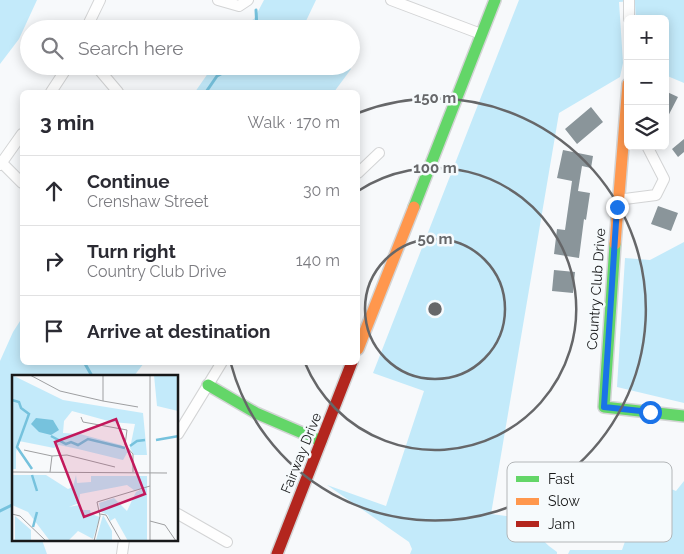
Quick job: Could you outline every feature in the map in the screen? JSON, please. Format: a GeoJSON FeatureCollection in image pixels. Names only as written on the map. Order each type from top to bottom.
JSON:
{"type":"FeatureCollection","features":[{"type":"Feature","properties":{"kind":"main road"},"geometry":{"type":"LineString","coordinates":[[360,344],[495,0]]}},
{"type":"Feature","properties":{"kind":"main road","name":"Country Club Drive"},"geometry":{"type":"LineString","coordinates":[[624,147],[617,200],[604,407],[684,416]]}},
{"type":"Feature","properties":{"kind":"main road","name":"Fairway Drive"},"geometry":{"type":"LineString","coordinates":[[277,554],[351,365]]}},
{"type":"Feature","properties":{"kind":"main road"},"geometry":{"type":"LineString","coordinates":[[208,386],[256,413],[321,441]]}},
{"type":"Feature","properties":{"kind":"street"},"geometry":{"type":"LineString","coordinates":[[90,20],[100,0]]}},
{"type":"Feature","properties":{"kind":"street"},"geometry":{"type":"LineString","coordinates":[[218,0],[239,6],[248,0]]}},
{"type":"Feature","properties":{"kind":"street"},"geometry":{"type":"LineString","coordinates":[[391,0],[481,34]]}},
{"type":"Feature","properties":{"kind":"street"},"geometry":{"type":"LineString","coordinates":[[629,0],[630,15]]}},
{"type":"Feature","properties":{"kind":"street"},"geometry":{"type":"LineString","coordinates":[[52,90],[62,75]]}},
{"type":"Feature","properties":{"kind":"street"},"geometry":{"type":"LineString","coordinates":[[104,75],[116,90]]}},
{"type":"Feature","properties":{"kind":"street"},"geometry":{"type":"LineString","coordinates":[[20,137],[1,164],[20,181]]}},
{"type":"Feature","properties":{"kind":"street"},"geometry":{"type":"LineString","coordinates":[[617,200],[656,195],[664,179],[649,150]]}},
{"type":"Feature","properties":{"kind":"street"},"geometry":{"type":"LineString","coordinates":[[360,171],[379,153]]}},
{"type":"Feature","properties":{"kind":"street"},"geometry":{"type":"LineString","coordinates":[[179,432],[220,365]]}},
{"type":"Feature","properties":{"kind":"street"},"geometry":{"type":"LineString","coordinates":[[179,515],[227,542]]}},
{"type":"Feature","properties":{"kind":"shaded area"},"geometry":{"type":"Polygon","coordinates":[[[0,0],[37,0],[28,20],[20,20],[20,37],[0,64],[0,0]]]}},
{"type":"Feature","properties":{"kind":"shaded area"},"geometry":{"type":"Polygon","coordinates":[[[264,0],[316,0],[306,20],[252,20],[264,0]]]}},
{"type":"Feature","properties":{"kind":"shaded area"},"geometry":{"type":"Polygon","coordinates":[[[519,0],[684,0],[684,83],[669,77],[669,15],[636,15],[633,1],[619,2],[623,63],[620,77],[559,113],[491,514],[507,516],[507,542],[545,542],[557,554],[410,554],[412,549],[409,542],[327,485],[386,506],[424,391],[373,373],[519,0]]]}},
{"type":"Feature","properties":{"kind":"shaded area"},"geometry":{"type":"Polygon","coordinates":[[[207,75],[347,75],[335,90],[196,90],[207,75]]]}},
{"type":"Feature","properties":{"kind":"shaded area"},"geometry":{"type":"Polygon","coordinates":[[[684,242],[684,403],[617,387],[625,258],[650,260],[684,242]]]}},
{"type":"Feature","properties":{"kind":"shaded area"},"geometry":{"type":"Polygon","coordinates":[[[20,321],[20,365],[142,365],[135,375],[12,375],[12,542],[43,542],[47,554],[0,554],[0,361],[20,321]]]}},
{"type":"Feature","properties":{"kind":"shaded area"},"geometry":{"type":"Polygon","coordinates":[[[684,481],[684,554],[568,554],[570,550],[622,550],[625,542],[672,542],[672,489],[676,491],[684,481]]]}},
{"type":"Feature","properties":{"kind":"building"},"geometry":{"type":"Polygon","coordinates":[[[669,93],[678,97],[669,114],[669,93]]]}},
{"type":"Feature","properties":{"kind":"building"},"geometry":{"type":"Polygon","coordinates":[[[591,107],[603,122],[577,144],[565,129],[591,107]]]}},
{"type":"Feature","properties":{"kind":"building"},"geometry":{"type":"Polygon","coordinates":[[[684,139],[684,152],[678,157],[672,149],[684,139]]]}},
{"type":"Feature","properties":{"kind":"building"},"geometry":{"type":"Polygon","coordinates":[[[563,150],[593,156],[591,168],[582,166],[578,191],[590,193],[586,220],[584,219],[579,258],[554,254],[557,229],[565,230],[572,181],[557,178],[563,150]]]}},
{"type":"Feature","properties":{"kind":"building"},"geometry":{"type":"Polygon","coordinates":[[[658,206],[678,213],[671,231],[651,224],[658,206]]]}},
{"type":"Feature","properties":{"kind":"building"},"geometry":{"type":"Polygon","coordinates":[[[554,270],[575,272],[573,293],[552,291],[554,270]]]}},
{"type":"Feature","properties":{"kind":"waterway"},"geometry":{"type":"LineString","coordinates":[[256,10],[257,20]]}},
{"type":"Feature","properties":{"kind":"waterway"},"geometry":{"type":"LineString","coordinates":[[207,90],[219,75]]}},
{"type":"Feature","properties":{"kind":"waterway"},"geometry":{"type":"LineString","coordinates":[[86,365],[91,375]]}},
{"type":"Feature","properties":{"kind":"waterway"},"geometry":{"type":"LineString","coordinates":[[0,511],[12,505]]}},
{"type":"Feature","properties":{"kind":"traffic: fast"},"geometry":{"type":"LineString","coordinates":[[414,207],[495,0]]}},
{"type":"Feature","properties":{"kind":"traffic: fast"},"geometry":{"type":"LineString","coordinates":[[615,244],[604,407],[684,416]]}},
{"type":"Feature","properties":{"kind":"traffic: fast"},"geometry":{"type":"LineString","coordinates":[[208,385],[256,413],[321,441]]}},
{"type":"Feature","properties":{"kind":"traffic: slow"},"geometry":{"type":"LineString","coordinates":[[615,244],[626,105]]}},
{"type":"Feature","properties":{"kind":"traffic: slow"},"geometry":{"type":"LineString","coordinates":[[360,344],[414,207]]}},
{"type":"Feature","properties":{"kind":"traffic: jam"},"geometry":{"type":"LineString","coordinates":[[277,554],[351,365]]}},
{"type":"Feature","properties":{"kind":"route"},"geometry":{"type":"LineString","coordinates":[[617,207],[604,407],[650,412]]}}]}
